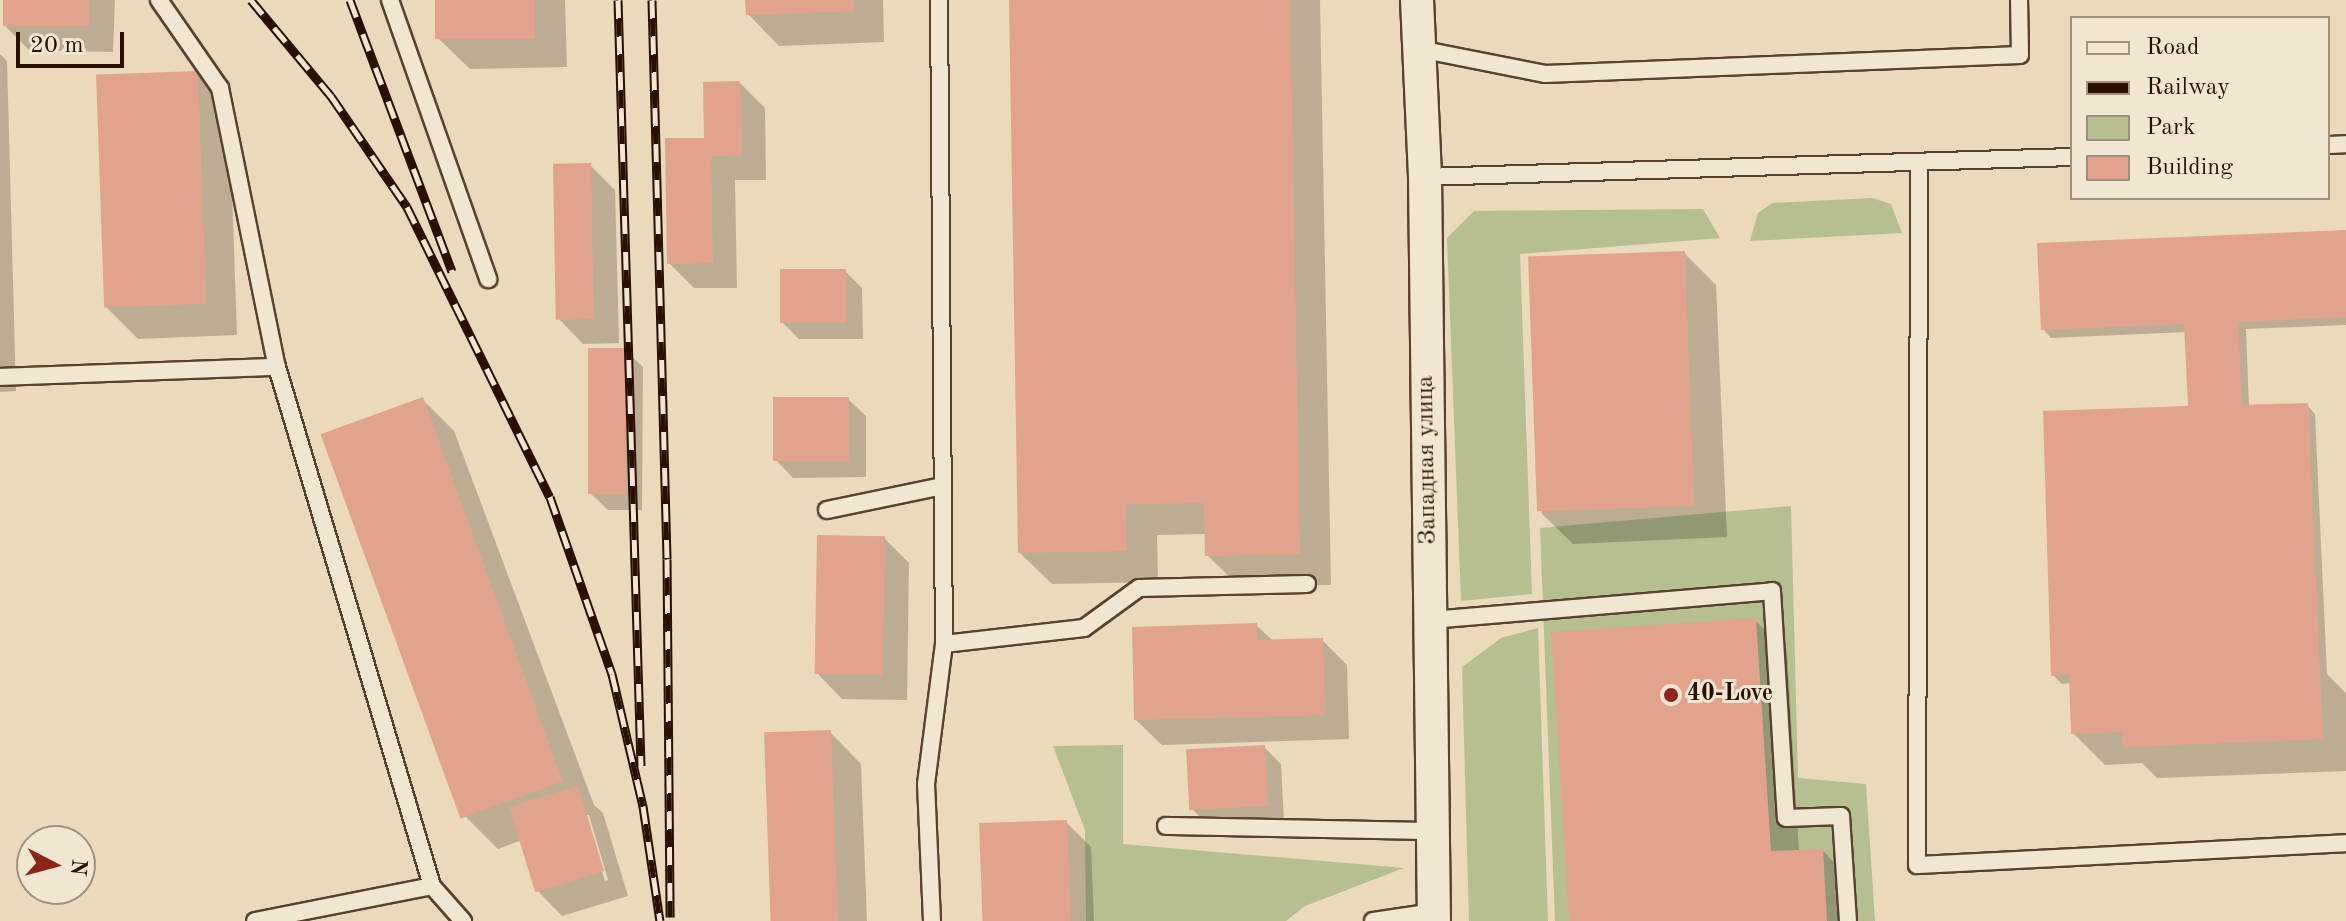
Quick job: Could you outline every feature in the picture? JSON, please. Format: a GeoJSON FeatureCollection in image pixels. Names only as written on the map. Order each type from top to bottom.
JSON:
{"type":"FeatureCollection","features":[{"type":"Feature","properties":{"kind":"street","name":"Западная улица"},"geometry":{"type":"LineString","coordinates":[[1417,0],[1425,177],[1434,917]]}},
{"type":"Feature","properties":{"kind":"lane"},"geometry":{"type":"LineString","coordinates":[[159,0],[220,88],[277,367],[432,886],[463,921]]}},
{"type":"Feature","properties":{"kind":"lane"},"geometry":{"type":"LineString","coordinates":[[390,0],[488,279]]}},
{"type":"Feature","properties":{"kind":"lane"},"geometry":{"type":"LineString","coordinates":[[932,921],[926,784],[944,644],[939,0]]}},
{"type":"Feature","properties":{"kind":"lane"},"geometry":{"type":"LineString","coordinates":[[1419,49],[1545,74],[2020,55],[2019,0]]}},
{"type":"Feature","properties":{"kind":"lane"},"geometry":{"type":"LineString","coordinates":[[1425,177],[1919,165],[2070,157]]}},
{"type":"Feature","properties":{"kind":"lane"},"geometry":{"type":"LineString","coordinates":[[1919,165],[1917,865],[2346,843]]}},
{"type":"Feature","properties":{"kind":"lane"},"geometry":{"type":"LineString","coordinates":[[0,377],[277,367]]}},
{"type":"Feature","properties":{"kind":"lane"},"geometry":{"type":"LineString","coordinates":[[827,510],[943,486]]}},
{"type":"Feature","properties":{"kind":"lane"},"geometry":{"type":"LineString","coordinates":[[944,644],[1084,628],[1139,588],[1307,584]]}},
{"type":"Feature","properties":{"kind":"lane"},"geometry":{"type":"LineString","coordinates":[[1430,620],[1772,591],[1786,818],[1841,816],[1848,921]]}},
{"type":"Feature","properties":{"kind":"lane"},"geometry":{"type":"LineString","coordinates":[[1166,826],[1432,831]]}},
{"type":"Feature","properties":{"kind":"lane"},"geometry":{"type":"LineString","coordinates":[[255,921],[432,886]]}},
{"type":"Feature","properties":{"kind":"lane"},"geometry":{"type":"LineString","coordinates":[[1373,921],[1434,917]]}},
{"type":"Feature","properties":{"kind":"green space"},"geometry":{"type":"Polygon","coordinates":[[[1872,198],[1891,204],[1902,233],[1750,241],[1758,213],[1772,203],[1872,198]]]}},
{"type":"Feature","properties":{"kind":"green space"},"geometry":{"type":"Polygon","coordinates":[[[1703,209],[1720,238],[1520,254],[1532,594],[1461,601],[1447,238],[1474,211],[1703,209]]]}},
{"type":"Feature","properties":{"kind":"green space","name":"40-Love"},"geometry":{"type":"Polygon","coordinates":[[[1791,506],[1798,778],[1866,784],[1875,921],[1555,921],[1540,528],[1791,506]]]}},
{"type":"Feature","properties":{"kind":"green space"},"geometry":{"type":"Polygon","coordinates":[[[1538,628],[1548,921],[1469,921],[1462,667],[1501,638],[1538,628]]]}},
{"type":"Feature","properties":{"kind":"green space"},"geometry":{"type":"Polygon","coordinates":[[[1123,745],[1123,844],[1404,868],[1305,906],[1286,921],[1086,921],[1085,830],[1053,746],[1123,745]]]}},
{"type":"Feature","properties":{"kind":"building"},"geometry":{"type":"Polygon","coordinates":[[[3,0],[89,0],[89,26],[3,26],[3,0]]]}},
{"type":"Feature","properties":{"kind":"building"},"geometry":{"type":"Polygon","coordinates":[[[435,0],[535,0],[535,39],[435,39],[435,0]]]}},
{"type":"Feature","properties":{"kind":"building"},"geometry":{"type":"Polygon","coordinates":[[[745,0],[853,0],[854,11],[746,15],[745,0]]]}},
{"type":"Feature","properties":{"kind":"building"},"geometry":{"type":"Polygon","coordinates":[[[1009,0],[1290,0],[1300,554],[1205,556],[1204,503],[1126,504],[1127,551],[1018,553],[1009,0]]]}},
{"type":"Feature","properties":{"kind":"building"},"geometry":{"type":"Polygon","coordinates":[[[198,71],[206,304],[104,307],[96,75],[198,71]]]}},
{"type":"Feature","properties":{"kind":"building"},"geometry":{"type":"Polygon","coordinates":[[[740,81],[742,155],[711,156],[713,263],[667,264],[665,138],[704,138],[703,82],[740,81]]]}},
{"type":"Feature","properties":{"kind":"building"},"geometry":{"type":"Polygon","coordinates":[[[591,163],[594,319],[556,320],[553,164],[591,163]]]}},
{"type":"Feature","properties":{"kind":"building"},"geometry":{"type":"Polygon","coordinates":[[[2346,230],[2346,317],[2238,322],[2242,405],[2308,403],[2323,739],[2123,747],[2122,732],[2071,734],[2069,673],[2051,676],[2043,411],[2188,406],[2184,324],[2041,330],[2037,243],[2346,230]]]}},
{"type":"Feature","properties":{"kind":"building"},"geometry":{"type":"Polygon","coordinates":[[[1685,251],[1694,506],[1537,511],[1528,256],[1685,251]]]}},
{"type":"Feature","properties":{"kind":"building"},"geometry":{"type":"Polygon","coordinates":[[[780,269],[846,269],[846,323],[780,323],[780,269]]]}},
{"type":"Feature","properties":{"kind":"building"},"geometry":{"type":"Polygon","coordinates":[[[588,348],[626,348],[626,494],[588,494],[588,348]]]}},
{"type":"Feature","properties":{"kind":"building"},"geometry":{"type":"Polygon","coordinates":[[[423,397],[563,781],[460,819],[321,434],[423,397]]]}},
{"type":"Feature","properties":{"kind":"building"},"geometry":{"type":"Polygon","coordinates":[[[773,397],[849,397],[849,461],[773,461],[773,397]]]}},
{"type":"Feature","properties":{"kind":"building"},"geometry":{"type":"Polygon","coordinates":[[[817,535],[885,536],[883,675],[815,674],[817,535]]]}},
{"type":"Feature","properties":{"kind":"building"},"geometry":{"type":"Polygon","coordinates":[[[1756,618],[1771,851],[1823,849],[1827,921],[1569,921],[1551,632],[1756,618]]]}},
{"type":"Feature","properties":{"kind":"building"},"geometry":{"type":"Polygon","coordinates":[[[1257,623],[1257,640],[1323,638],[1325,715],[1134,720],[1132,627],[1257,623]]]}},
{"type":"Feature","properties":{"kind":"building"},"geometry":{"type":"Polygon","coordinates":[[[831,730],[838,921],[771,921],[764,732],[831,730]]]}},
{"type":"Feature","properties":{"kind":"building"},"geometry":{"type":"Polygon","coordinates":[[[1265,745],[1268,806],[1189,810],[1186,749],[1265,745]]]}},
{"type":"Feature","properties":{"kind":"building"},"geometry":{"type":"Polygon","coordinates":[[[578,786],[604,871],[535,892],[509,807],[578,786]]]}},
{"type":"Feature","properties":{"kind":"building"},"geometry":{"type":"Polygon","coordinates":[[[1067,820],[1071,921],[982,921],[979,823],[1067,820]]]}},
{"type":"Feature","properties":{"kind":"railway"},"geometry":{"type":"LineString","coordinates":[[251,0],[331,96],[407,207],[550,497],[612,674],[643,806],[660,921]]}},
{"type":"Feature","properties":{"kind":"railway"},"geometry":{"type":"LineString","coordinates":[[350,0],[452,272]]}},
{"type":"Feature","properties":{"kind":"railway"},"geometry":{"type":"LineString","coordinates":[[618,0],[641,766]]}},
{"type":"Feature","properties":{"kind":"railway"},"geometry":{"type":"LineString","coordinates":[[652,0],[667,559],[670,917]]}},
{"type":"Feature","properties":{"kind":"place","name":"40-Love"},"geometry":{"type":"Point","coordinates":[1671,695]}}]}
